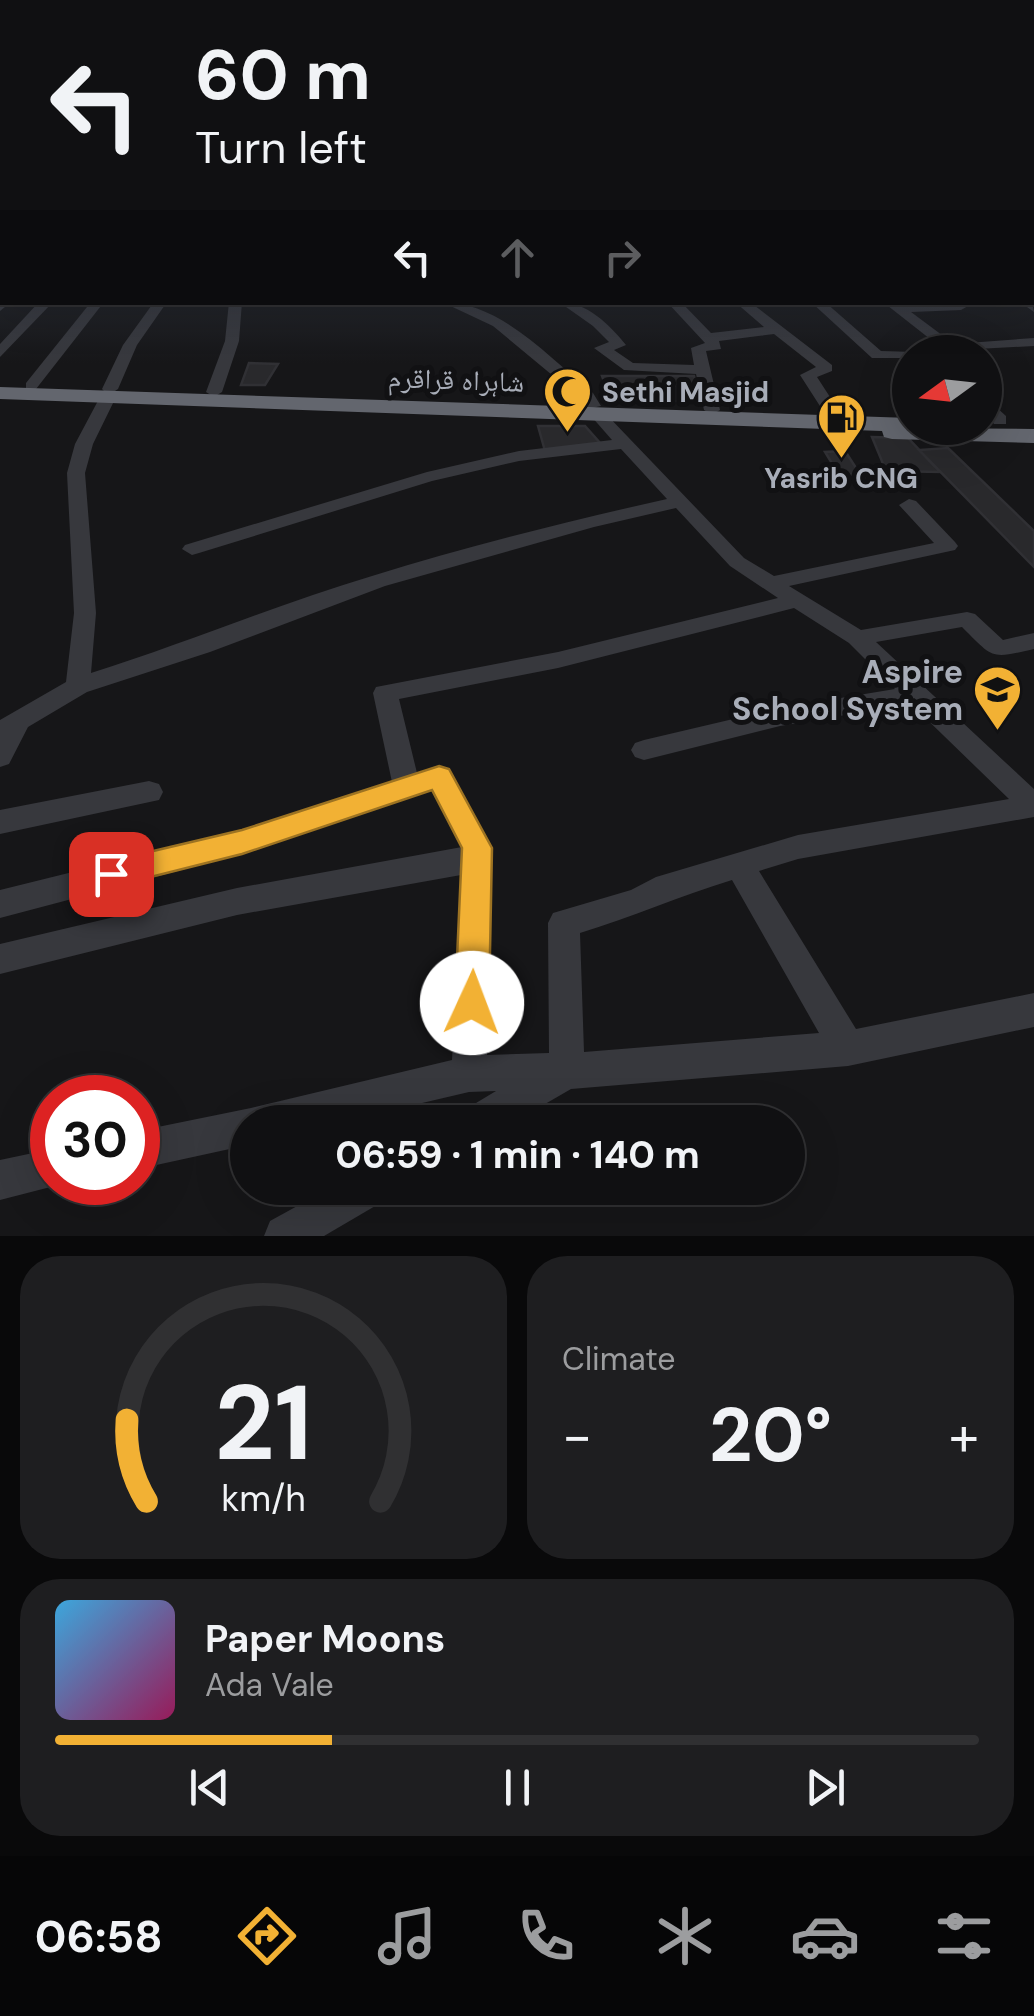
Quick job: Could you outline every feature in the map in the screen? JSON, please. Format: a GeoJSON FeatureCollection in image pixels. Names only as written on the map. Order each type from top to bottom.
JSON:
{"type":"FeatureCollection","features":[{"type":"Feature","properties":{"kind":"highway","name":"شاہراہ قراقرم"},"geometry":{"type":"LineString","coordinates":[[0,384],[109,393],[596,411],[712,410],[892,416]]}},
{"type":"Feature","properties":{"kind":"highway","name":"شاہراہ قراقرم"},"geometry":{"type":"LineString","coordinates":[[0,393],[214,392],[892,424]]}},
{"type":"Feature","properties":{"kind":"highway"},"geometry":{"type":"LineString","coordinates":[[1002,420],[1034,422]]}},
{"type":"Feature","properties":{"kind":"highway"},"geometry":{"type":"LineString","coordinates":[[784,421],[799,427],[850,430],[1034,433]]}},
{"type":"Feature","properties":{"kind":"highway"},"geometry":{"type":"LineString","coordinates":[[1002,430],[1034,433]]}},
{"type":"Feature","properties":{"kind":"street"},"geometry":{"type":"LineString","coordinates":[[0,353],[44,305]]}},
{"type":"Feature","properties":{"kind":"street"},"geometry":{"type":"LineString","coordinates":[[31,386],[96,305]]}},
{"type":"Feature","properties":{"kind":"street"},"geometry":{"type":"LineString","coordinates":[[78,686],[86,614],[80,573],[76,473],[84,444],[130,345],[159,305]]}},
{"type":"Feature","properties":{"kind":"street"},"geometry":{"type":"LineString","coordinates":[[214,392],[232,340],[236,305]]}},
{"type":"Feature","properties":{"kind":"street"},"geometry":{"type":"LineString","coordinates":[[455,305],[498,323],[587,396],[623,444],[737,562],[857,638],[1034,806]]}},
{"type":"Feature","properties":{"kind":"street"},"geometry":{"type":"LineString","coordinates":[[569,305],[610,333],[619,345],[601,348],[629,367],[703,370]]}},
{"type":"Feature","properties":{"kind":"street"},"geometry":{"type":"LineString","coordinates":[[676,305],[716,346],[698,348],[712,410]]}},
{"type":"Feature","properties":{"kind":"street"},"geometry":{"type":"LineString","coordinates":[[746,305],[826,368],[808,376],[833,414]]}},
{"type":"Feature","properties":{"kind":"street"},"geometry":{"type":"LineString","coordinates":[[820,305],[877,354],[892,354]]}},
{"type":"Feature","properties":{"kind":"street"},"geometry":{"type":"LineString","coordinates":[[892,306],[960,305]]}},
{"type":"Feature","properties":{"kind":"street"},"geometry":{"type":"LineString","coordinates":[[892,306],[931,335]]}},
{"type":"Feature","properties":{"kind":"street"},"geometry":{"type":"LineString","coordinates":[[708,338],[778,329]]}},
{"type":"Feature","properties":{"kind":"street"},"geometry":{"type":"LineString","coordinates":[[1002,345],[1034,342]]}},
{"type":"Feature","properties":{"kind":"street"},"geometry":{"type":"LineString","coordinates":[[192,549],[427,477],[519,456],[623,444]]}},
{"type":"Feature","properties":{"kind":"street"},"geometry":{"type":"LineString","coordinates":[[0,757],[10,725],[78,686],[202,646],[377,580],[679,502]]}},
{"type":"Feature","properties":{"kind":"street"},"geometry":{"type":"LineString","coordinates":[[770,583],[948,546],[909,505]]}},
{"type":"Feature","properties":{"kind":"street"},"geometry":{"type":"LineString","coordinates":[[407,788],[385,693],[558,660],[796,600]]}},
{"type":"Feature","properties":{"kind":"street"},"geometry":{"type":"LineString","coordinates":[[857,638],[967,619],[998,648],[1034,641]]}},
{"type":"Feature","properties":{"kind":"street"},"geometry":{"type":"LineString","coordinates":[[644,750],[780,717],[917,694]]}},
{"type":"Feature","properties":{"kind":"street"},"geometry":{"type":"LineString","coordinates":[[0,904],[242,842],[439,777],[477,848],[469,1074]]}},
{"type":"Feature","properties":{"kind":"street"},"geometry":{"type":"LineString","coordinates":[[0,822],[148,792]]}},
{"type":"Feature","properties":{"kind":"street"},"geometry":{"type":"LineString","coordinates":[[566,1071],[564,923],[640,902],[656,890],[798,846],[1034,806]]}},
{"type":"Feature","properties":{"kind":"street"},"geometry":{"type":"LineString","coordinates":[[0,959],[110,930],[396,872],[476,860]]}},
{"type":"Feature","properties":{"kind":"street"},"geometry":{"type":"LineString","coordinates":[[739,865],[848,1048]]}},
{"type":"Feature","properties":{"kind":"street"},"geometry":{"type":"LineString","coordinates":[[336,1105],[469,1074],[566,1071],[848,1048],[1034,1010]]}},
{"type":"Feature","properties":{"kind":"street"},"geometry":{"type":"LineString","coordinates":[[508,1105],[566,1071]]}},
{"type":"Feature","properties":{"kind":"street"},"geometry":{"type":"LineString","coordinates":[[160,1145],[230,1130]]}},
{"type":"Feature","properties":{"kind":"street"},"geometry":{"type":"LineString","coordinates":[[0,1180],[30,1173]]}},
{"type":"Feature","properties":{"kind":"street"},"geometry":{"type":"LineString","coordinates":[[285,1236],[339,1205]]}},
{"type":"Feature","properties":{"kind":"building"},"geometry":{"type":"Polygon","coordinates":[[[249,363],[278,364],[265,385],[241,385],[249,363]]]}},
{"type":"Feature","properties":{"kind":"building"},"geometry":{"type":"Polygon","coordinates":[[[602,376],[694,376],[696,383],[670,384],[672,397],[610,397],[602,376]]]}},
{"type":"Feature","properties":{"kind":"building"},"geometry":{"type":"Polygon","coordinates":[[[696,383],[699,401],[672,401],[670,384],[696,383]]]}},
{"type":"Feature","properties":{"kind":"building","name":"Sethi Masjid"},"geometry":{"type":"Polygon","coordinates":[[[538,426],[585,426],[601,444],[545,451],[538,426]]]}},
{"type":"Feature","properties":{"kind":"building"},"geometry":{"type":"Polygon","coordinates":[[[872,437],[892,438],[892,445],[915,445],[940,472],[886,471],[872,437]]]}},
{"type":"Feature","properties":{"kind":"building"},"geometry":{"type":"Polygon","coordinates":[[[948,448],[1034,531],[1034,567],[919,450],[948,448]]]}},
{"type":"Feature","properties":{"kind":"building"},"geometry":{"type":"Polygon","coordinates":[[[845,451],[860,474],[839,475],[825,452],[845,451]]]}},
{"type":"Feature","properties":{"kind":"place","name":"Sethi Masjid"},"geometry":{"type":"Point","coordinates":[567,434]}},
{"type":"Feature","properties":{"kind":"place","name":"Yasrib CNG"},"geometry":{"type":"Point","coordinates":[841,460]}},
{"type":"Feature","properties":{"kind":"place","name":"Aspire School System"},"geometry":{"type":"Point","coordinates":[998,732]}},
{"type":"Feature","properties":{"kind":"route"},"geometry":{"type":"LineString","coordinates":[[111,874],[242,842],[439,777],[477,848],[472,1003]]}}]}
